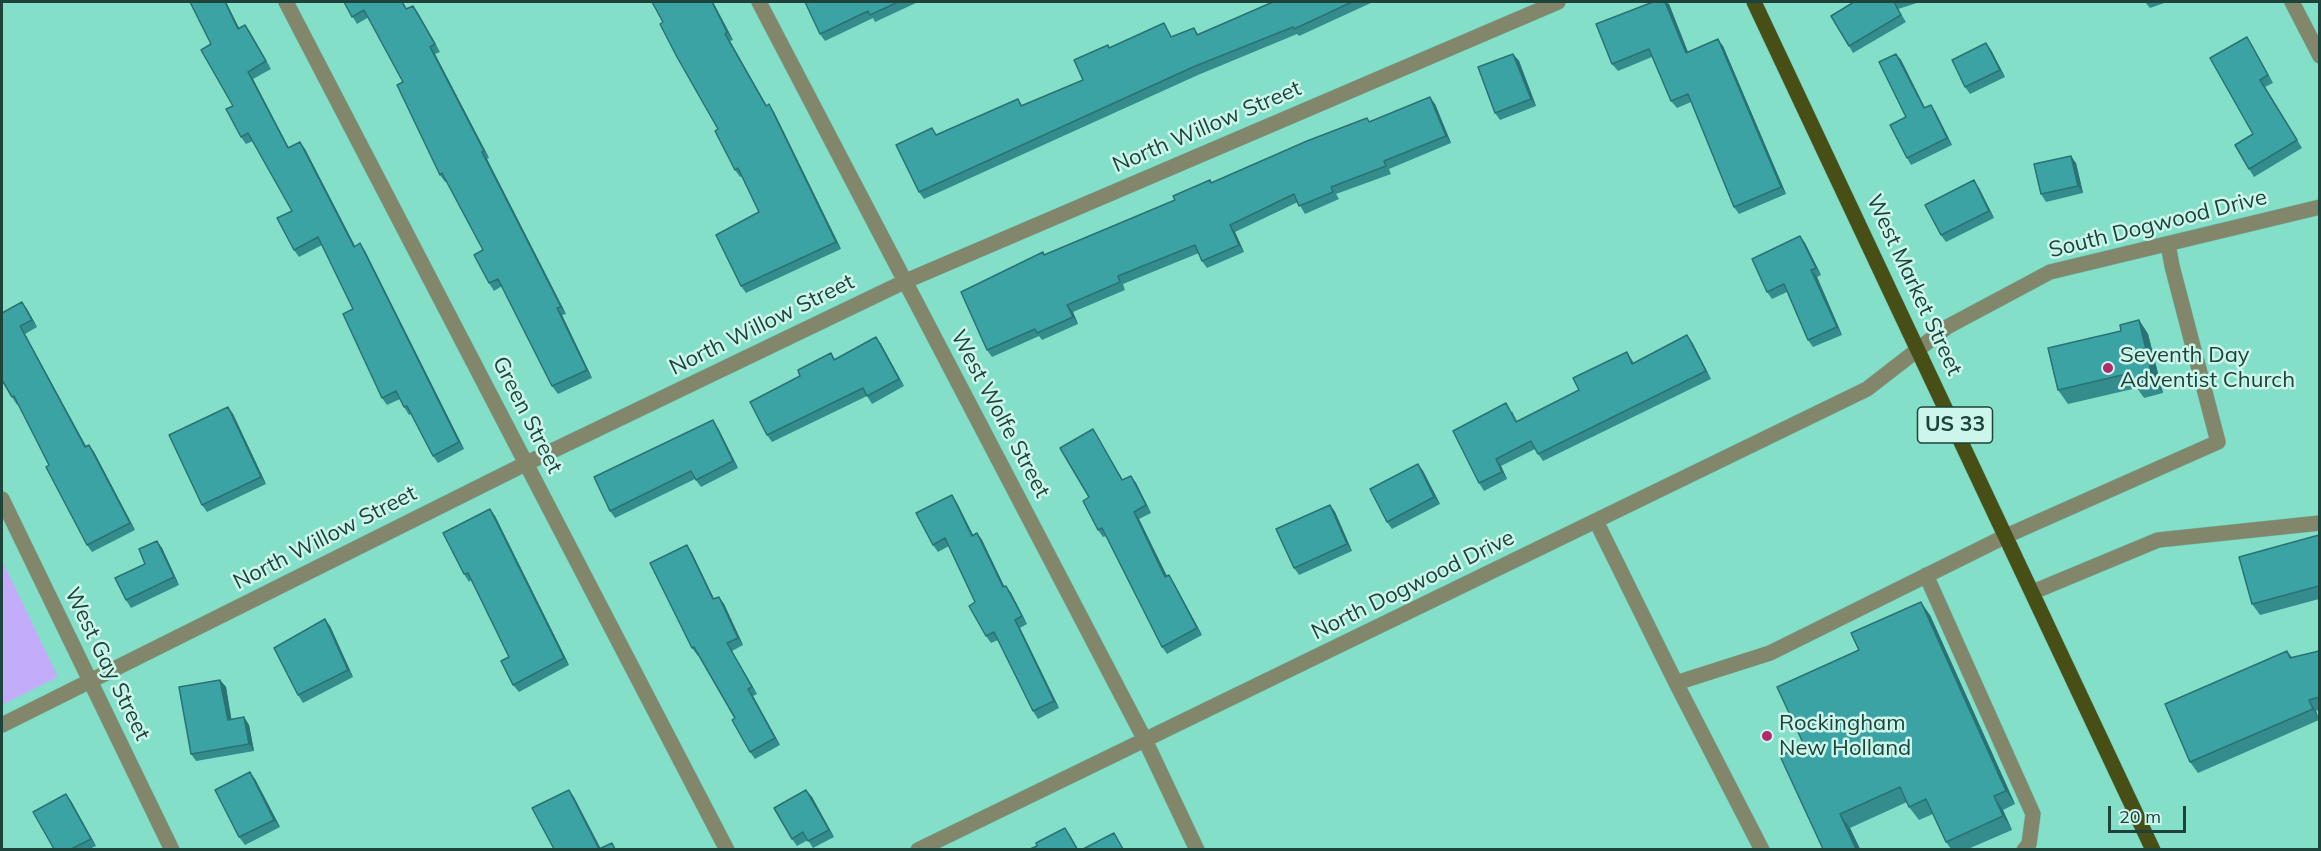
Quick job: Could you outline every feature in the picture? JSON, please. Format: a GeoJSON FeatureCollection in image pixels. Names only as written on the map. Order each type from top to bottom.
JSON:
{"type":"FeatureCollection","features":[{"type":"Feature","properties":{"kind":"main road","name":"West Market Street"},"geometry":{"type":"LineString","coordinates":[[1754,2],[1919,348],[2153,849]]}},
{"type":"Feature","properties":{"kind":"street","name":"Green Street"},"geometry":{"type":"LineString","coordinates":[[286,2],[727,849]]}},
{"type":"Feature","properties":{"kind":"street","name":"West Wolfe Street"},"geometry":{"type":"LineString","coordinates":[[759,2],[1145,740],[1197,849]]}},
{"type":"Feature","properties":{"kind":"street","name":"North Willow Street"},"geometry":{"type":"LineString","coordinates":[[2,724],[527,463],[906,281],[1558,2]]}},
{"type":"Feature","properties":{"kind":"street"},"geometry":{"type":"LineString","coordinates":[[2292,2],[2319,56]]}},
{"type":"Feature","properties":{"kind":"street","name":"South Dogwood Drive"},"geometry":{"type":"LineString","coordinates":[[1919,348],[1947,327],[2050,272],[2319,207]]}},
{"type":"Feature","properties":{"kind":"street"},"geometry":{"type":"LineString","coordinates":[[1676,683],[1770,653],[2006,536],[2218,442],[2168,244]]}},
{"type":"Feature","properties":{"kind":"street","name":"North Dogwood Drive"},"geometry":{"type":"LineString","coordinates":[[918,849],[1867,389],[1919,348]]}},
{"type":"Feature","properties":{"kind":"street","name":"West Gay Street"},"geometry":{"type":"LineString","coordinates":[[2,499],[172,849]]}},
{"type":"Feature","properties":{"kind":"street"},"geometry":{"type":"LineString","coordinates":[[1596,521],[1762,849]]}},
{"type":"Feature","properties":{"kind":"street"},"geometry":{"type":"LineString","coordinates":[[2033,592],[2158,540],[2319,523]]}},
{"type":"Feature","properties":{"kind":"street"},"geometry":{"type":"LineString","coordinates":[[1926,575],[2033,814],[2029,844],[2024,849]]}},
{"type":"Feature","properties":{"kind":"shaded area"},"geometry":{"type":"Polygon","coordinates":[[[2,560],[58,677],[2,705],[2,560]]]}},
{"type":"Feature","properties":{"kind":"building"},"geometry":{"type":"Polygon","coordinates":[[[190,2],[225,2],[238,29],[245,25],[266,61],[248,72],[288,148],[300,142],[354,247],[360,243],[459,442],[433,456],[407,406],[404,407],[396,391],[382,398],[343,314],[353,309],[318,237],[294,250],[277,218],[292,211],[248,133],[241,137],[226,109],[233,106],[201,50],[211,44],[190,2]]]}},
{"type":"Feature","properties":{"kind":"building"},"geometry":{"type":"Polygon","coordinates":[[[344,2],[402,2],[406,9],[413,6],[435,44],[430,47],[561,307],[557,308],[587,370],[552,386],[498,279],[489,283],[474,255],[483,250],[442,173],[440,175],[397,85],[403,82],[364,10],[352,17],[344,2]]]}},
{"type":"Feature","properties":{"kind":"building"},"geometry":{"type":"Polygon","coordinates":[[[652,2],[712,2],[727,32],[725,34],[766,106],[769,104],[836,242],[741,286],[716,235],[759,212],[738,168],[735,170],[715,131],[718,129],[660,24],[663,22],[652,2]]]}},
{"type":"Feature","properties":{"kind":"building"},"geometry":{"type":"Polygon","coordinates":[[[805,2],[898,2],[870,15],[868,11],[820,34],[805,2]]]}},
{"type":"Feature","properties":{"kind":"building"},"geometry":{"type":"Polygon","coordinates":[[[1273,2],[1352,2],[1294,29],[1293,27],[1193,67],[919,192],[896,145],[932,128],[936,135],[1018,99],[1021,106],[1083,80],[1074,60],[1108,45],[1109,48],[1164,23],[1171,37],[1194,28],[1197,35],[1273,2]]]}},
{"type":"Feature","properties":{"kind":"building"},"geometry":{"type":"Polygon","coordinates":[[[1653,2],[1665,2],[1686,53],[1718,39],[1781,187],[1734,207],[1688,94],[1671,101],[1649,49],[1612,64],[1596,24],[1653,2]]]}},
{"type":"Feature","properties":{"kind":"building"},"geometry":{"type":"Polygon","coordinates":[[[1854,2],[1894,2],[1901,15],[1849,46],[1831,16],[1854,2]]]}},
{"type":"Feature","properties":{"kind":"building"},"geometry":{"type":"Polygon","coordinates":[[[2247,37],[2268,75],[2260,80],[2297,140],[2249,169],[2235,145],[2253,134],[2210,58],[2247,37]]]}},
{"type":"Feature","properties":{"kind":"building"},"geometry":{"type":"Polygon","coordinates":[[[1986,43],[2000,70],[1965,87],[1952,60],[1986,43]]]}},
{"type":"Feature","properties":{"kind":"building"},"geometry":{"type":"Polygon","coordinates":[[[1513,54],[1531,99],[1495,113],[1478,67],[1513,54]]]}},
{"type":"Feature","properties":{"kind":"building"},"geometry":{"type":"Polygon","coordinates":[[[1896,54],[1924,108],[1931,105],[1947,138],[1907,158],[1890,125],[1906,117],[1879,62],[1896,54]]]}},
{"type":"Feature","properties":{"kind":"building"},"geometry":{"type":"Polygon","coordinates":[[[1430,97],[1446,136],[1384,161],[1386,166],[1331,187],[1333,192],[1299,206],[1294,194],[1230,225],[1239,245],[1202,261],[1195,245],[1118,276],[1120,282],[1067,305],[1073,317],[1037,333],[1035,329],[987,350],[961,292],[1043,252],[1044,255],[1175,200],[1173,196],[1210,180],[1211,183],[1307,141],[1367,118],[1369,122],[1430,97]]]}},
{"type":"Feature","properties":{"kind":"building"},"geometry":{"type":"Polygon","coordinates":[[[2071,156],[2078,186],[2041,194],[2034,164],[2071,156]]]}},
{"type":"Feature","properties":{"kind":"building"},"geometry":{"type":"Polygon","coordinates":[[[1974,180],[1989,211],[1941,235],[1925,205],[1974,180]]]}},
{"type":"Feature","properties":{"kind":"building"},"geometry":{"type":"Polygon","coordinates":[[[1800,236],[1816,268],[1811,270],[1837,327],[1808,340],[1784,284],[1767,292],[1752,259],[1800,236]]]}},
{"type":"Feature","properties":{"kind":"building"},"geometry":{"type":"Polygon","coordinates":[[[22,302],[32,320],[20,326],[85,447],[89,445],[130,523],[87,545],[46,467],[49,465],[14,396],[12,397],[2,380],[2,313],[22,302]]]}},
{"type":"Feature","properties":{"kind":"building","name":"Seventh Day Adventist Church"},"geometry":{"type":"Polygon","coordinates":[[[2139,320],[2153,380],[2134,384],[2131,373],[2058,390],[2048,348],[2121,331],[2120,325],[2139,320]]]}},
{"type":"Feature","properties":{"kind":"building"},"geometry":{"type":"Polygon","coordinates":[[[1687,335],[1706,371],[1538,454],[1531,441],[1496,459],[1502,472],[1479,483],[1453,431],[1506,403],[1516,422],[1579,390],[1573,378],[1627,352],[1632,364],[1687,335]]]}},
{"type":"Feature","properties":{"kind":"building"},"geometry":{"type":"Polygon","coordinates":[[[876,337],[899,379],[867,396],[863,388],[767,435],[750,402],[800,376],[798,370],[831,353],[834,360],[876,337]]]}},
{"type":"Feature","properties":{"kind":"building"},"geometry":{"type":"Polygon","coordinates":[[[228,407],[261,477],[202,505],[169,435],[228,407]]]}},
{"type":"Feature","properties":{"kind":"building"},"geometry":{"type":"Polygon","coordinates":[[[713,420],[733,461],[696,480],[691,471],[610,511],[594,477],[713,420]]]}},
{"type":"Feature","properties":{"kind":"building"},"geometry":{"type":"Polygon","coordinates":[[[1093,429],[1122,480],[1131,476],[1146,505],[1134,512],[1165,577],[1169,575],[1197,628],[1162,647],[1102,528],[1098,530],[1083,501],[1089,497],[1060,448],[1093,429]]]}},
{"type":"Feature","properties":{"kind":"building"},"geometry":{"type":"Polygon","coordinates":[[[1418,464],[1434,497],[1387,522],[1370,489],[1418,464]]]}},
{"type":"Feature","properties":{"kind":"building"},"geometry":{"type":"Polygon","coordinates":[[[952,495],[972,536],[977,533],[1003,587],[1006,586],[1022,616],[1015,620],[1054,701],[1033,711],[994,632],[986,636],[969,606],[975,602],[945,538],[933,545],[916,513],[952,495]]]}},
{"type":"Feature","properties":{"kind":"building"},"geometry":{"type":"Polygon","coordinates":[[[1330,505],[1347,544],[1294,568],[1276,529],[1330,505]]]}},
{"type":"Feature","properties":{"kind":"building"},"geometry":{"type":"Polygon","coordinates":[[[490,509],[564,658],[513,685],[501,661],[509,657],[468,573],[464,574],[443,533],[490,509]]]}},
{"type":"Feature","properties":{"kind":"building"},"geometry":{"type":"Polygon","coordinates":[[[2319,535],[2319,586],[2252,604],[2239,557],[2319,535]]]}},
{"type":"Feature","properties":{"kind":"building"},"geometry":{"type":"Polygon","coordinates":[[[157,541],[174,577],[126,600],[115,578],[145,564],[139,549],[157,541]]]}},
{"type":"Feature","properties":{"kind":"building"},"geometry":{"type":"Polygon","coordinates":[[[687,545],[713,599],[719,597],[738,638],[727,643],[752,687],[748,689],[775,738],[750,752],[732,720],[735,718],[694,647],[692,648],[650,563],[687,545]]]}},
{"type":"Feature","properties":{"kind":"building"},"geometry":{"type":"Polygon","coordinates":[[[1921,602],[2006,791],[1994,796],[2003,816],[1946,842],[1926,799],[1909,807],[1900,787],[1840,814],[1856,849],[1823,849],[1780,756],[1804,745],[1777,687],[1859,650],[1851,633],[1921,602]]]}},
{"type":"Feature","properties":{"kind":"building"},"geometry":{"type":"Polygon","coordinates":[[[325,619],[348,670],[298,695],[274,648],[325,619]]]}},
{"type":"Feature","properties":{"kind":"building"},"geometry":{"type":"Polygon","coordinates":[[[2287,651],[2290,658],[2319,651],[2319,697],[2309,700],[2313,709],[2190,762],[2165,704],[2287,651]]]}},
{"type":"Feature","properties":{"kind":"building"},"geometry":{"type":"Polygon","coordinates":[[[220,680],[228,720],[244,717],[249,744],[191,754],[179,687],[220,680]]]}},
{"type":"Feature","properties":{"kind":"building"},"geometry":{"type":"Polygon","coordinates":[[[250,772],[274,820],[239,837],[215,790],[250,772]]]}},
{"type":"Feature","properties":{"kind":"building"},"geometry":{"type":"Polygon","coordinates":[[[569,790],[599,849],[554,849],[532,808],[569,790]]]}},
{"type":"Feature","properties":{"kind":"building"},"geometry":{"type":"Polygon","coordinates":[[[806,790],[829,830],[808,841],[803,832],[792,839],[774,808],[806,790]]]}},
{"type":"Feature","properties":{"kind":"building"},"geometry":{"type":"Polygon","coordinates":[[[66,794],[91,839],[71,849],[54,849],[33,812],[66,794]]]}},
{"type":"Feature","properties":{"kind":"building"},"geometry":{"type":"Polygon","coordinates":[[[1065,828],[1077,849],[1030,849],[1037,846],[1036,843],[1065,828]]]}},
{"type":"Feature","properties":{"kind":"building"},"geometry":{"type":"Polygon","coordinates":[[[1114,833],[1123,849],[1083,849],[1114,833]]]}},
{"type":"Feature","properties":{"kind":"building"},"geometry":{"type":"Polygon","coordinates":[[[612,843],[615,849],[599,849],[612,843]]]}},
{"type":"Feature","properties":{"kind":"place","name":"Seventh Day Adventist Church"},"geometry":{"type":"Point","coordinates":[2108,368]}},
{"type":"Feature","properties":{"kind":"place","name":"Rockingham New Holland"},"geometry":{"type":"Point","coordinates":[1767,736]}}]}
